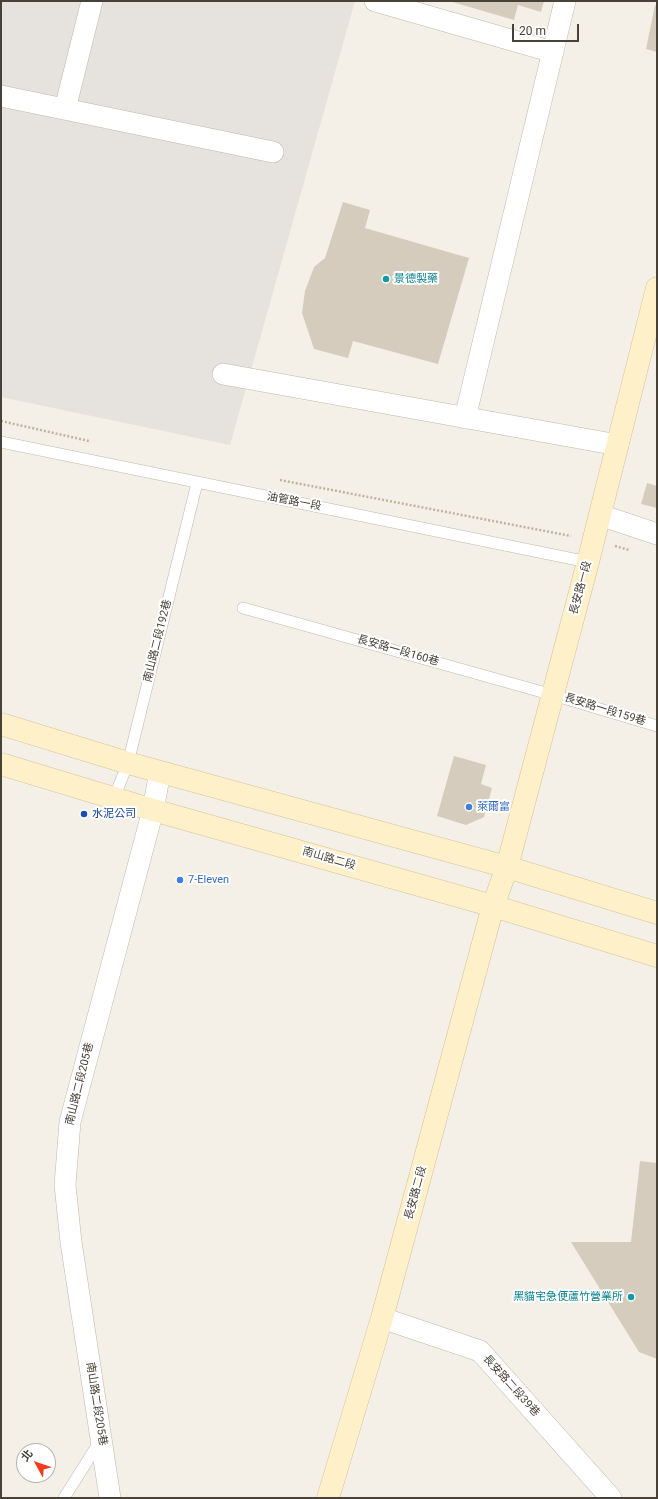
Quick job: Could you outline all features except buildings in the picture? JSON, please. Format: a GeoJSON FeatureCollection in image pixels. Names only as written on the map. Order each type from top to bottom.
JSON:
{"type":"FeatureCollection","features":[{"type":"Feature","properties":{"kind":"street"},"geometry":{"type":"LineString","coordinates":[[65,109],[92,1]]}},
{"type":"Feature","properties":{"kind":"street"},"geometry":{"type":"LineString","coordinates":[[375,1],[553,52]]}},
{"type":"Feature","properties":{"kind":"street"},"geometry":{"type":"LineString","coordinates":[[465,418],[565,1]]}},
{"type":"Feature","properties":{"kind":"street"},"geometry":{"type":"LineString","coordinates":[[1,96],[273,152]]}},
{"type":"Feature","properties":{"kind":"street","name":"長安路一段"},"geometry":{"type":"LineString","coordinates":[[500,886],[594,540],[657,288]]}},
{"type":"Feature","properties":{"kind":"street"},"geometry":{"type":"LineString","coordinates":[[223,374],[618,444]]}},
{"type":"Feature","properties":{"kind":"street"},"geometry":{"type":"LineString","coordinates":[[600,515],[657,534]]}},
{"type":"Feature","properties":{"kind":"street","name":"南山路二段"},"geometry":{"type":"LineString","coordinates":[[1,724],[160,772],[500,886],[657,956]]}},
{"type":"Feature","properties":{"kind":"street","name":"南山路二段"},"geometry":{"type":"LineString","coordinates":[[1,764],[153,810],[500,886],[657,913]]}},
{"type":"Feature","properties":{"kind":"street","name":"南山路二段205巷"},"geometry":{"type":"LineString","coordinates":[[110,1498],[71,1242],[65,1185],[70,1122],[153,810],[160,772]]}},
{"type":"Feature","properties":{"kind":"street","name":"長安路二段"},"geometry":{"type":"LineString","coordinates":[[328,1498],[382,1318],[500,886]]}},
{"type":"Feature","properties":{"kind":"street","name":"長安路二段39巷"},"geometry":{"type":"LineString","coordinates":[[382,1318],[480,1351],[611,1498]]}},
{"type":"Feature","properties":{"kind":"lane","name":"油管路一段"},"geometry":{"type":"LineString","coordinates":[[1,442],[588,562]]}},
{"type":"Feature","properties":{"kind":"lane","name":"南山路二段192巷"},"geometry":{"type":"LineString","coordinates":[[114,798],[128,763],[197,483]]}},
{"type":"Feature","properties":{"kind":"lane","name":"長安路一段160巷"},"geometry":{"type":"LineString","coordinates":[[243,608],[553,695]]}},
{"type":"Feature","properties":{"kind":"lane","name":"長安路一段159巷"},"geometry":{"type":"LineString","coordinates":[[553,695],[657,726]]}},
{"type":"Feature","properties":{"kind":"lane"},"geometry":{"type":"LineString","coordinates":[[64,1498],[102,1439]]}},
{"type":"Feature","properties":{"kind":"path"},"geometry":{"type":"LineString","coordinates":[[1,421],[94,442]]}},
{"type":"Feature","properties":{"kind":"path"},"geometry":{"type":"LineString","coordinates":[[279,480],[594,540],[636,552]]}},
{"type":"Feature","properties":{"kind":"shaded area"},"geometry":{"type":"Polygon","coordinates":[[[1,1],[355,1],[230,445],[1,397],[1,1]]]}},
{"type":"Feature","properties":{"kind":"place","name":"景德製藥"},"geometry":{"type":"Point","coordinates":[386,279]}},
{"type":"Feature","properties":{"kind":"place","name":"萊爾富"},"geometry":{"type":"Point","coordinates":[469,807]}},
{"type":"Feature","properties":{"kind":"place","name":"水泥公司"},"geometry":{"type":"Point","coordinates":[84,814]}},
{"type":"Feature","properties":{"kind":"place","name":"7-Eleven"},"geometry":{"type":"Point","coordinates":[180,880]}},
{"type":"Feature","properties":{"kind":"place","name":"黑貓宅急便蘆竹營業所"},"geometry":{"type":"Point","coordinates":[631,1297]}}]}
